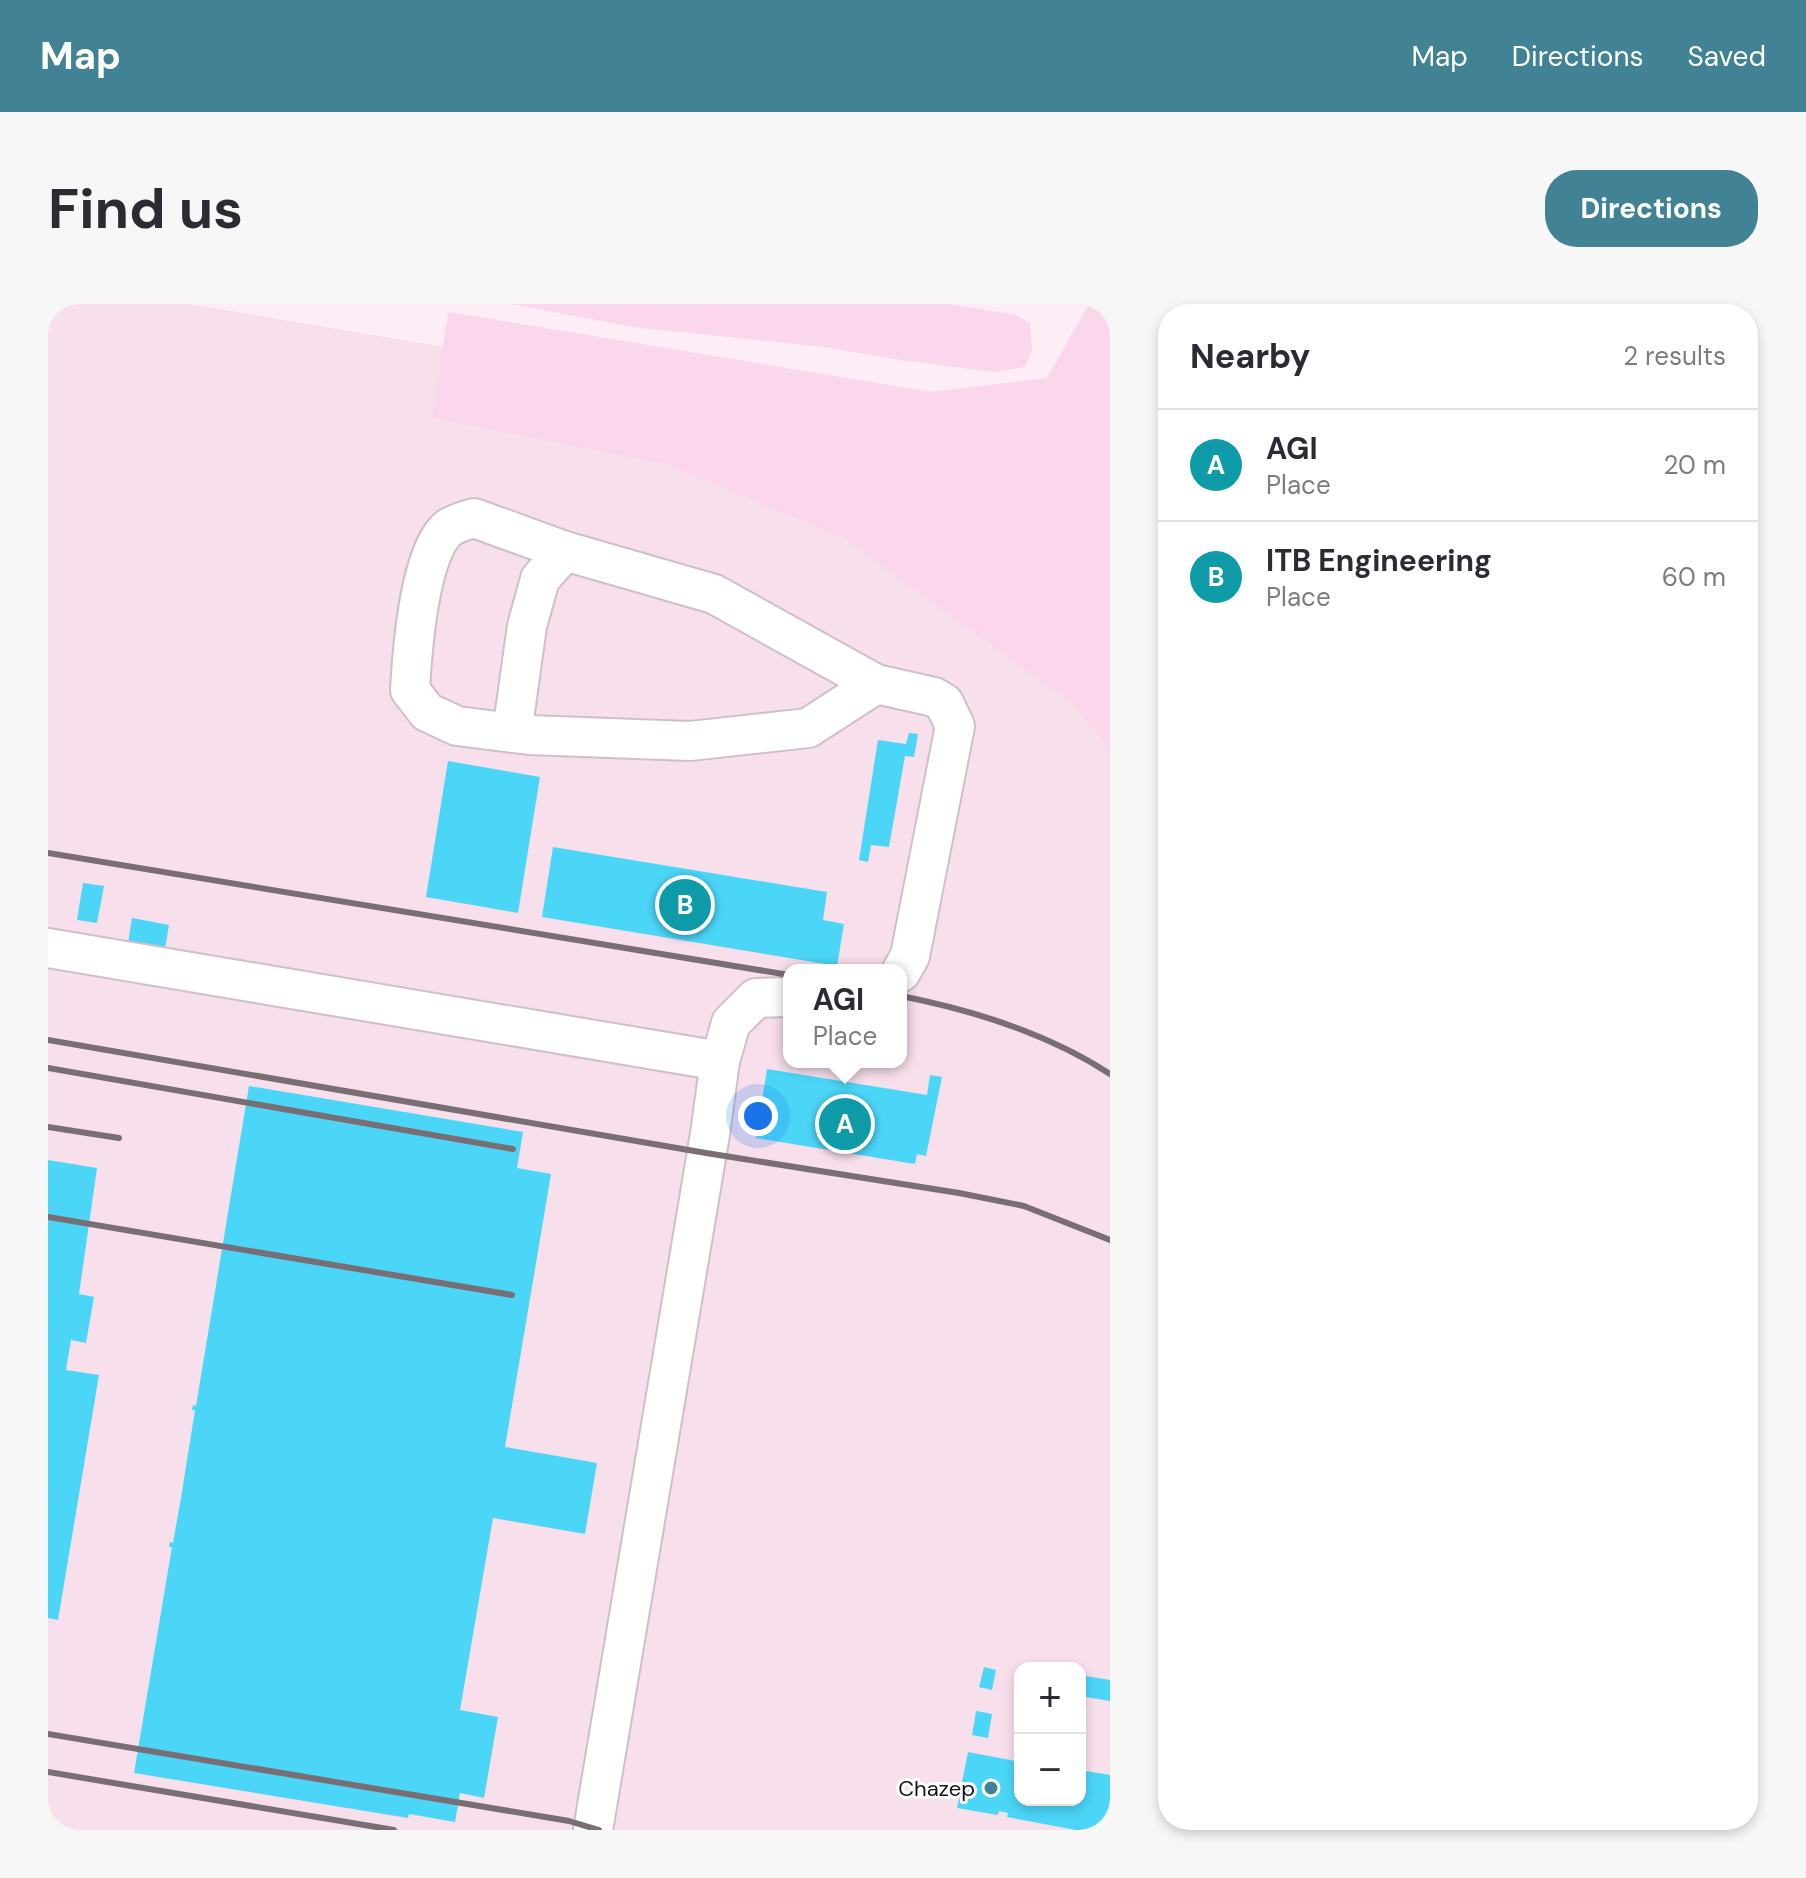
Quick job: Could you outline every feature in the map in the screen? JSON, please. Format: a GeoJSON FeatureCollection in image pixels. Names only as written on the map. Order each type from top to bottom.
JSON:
{"type":"FeatureCollection","features":[{"type":"Feature","properties":{"kind":"lane"},"geometry":{"type":"LineString","coordinates":[[876,684],[808,728],[690,741],[512,733],[457,726],[427,712],[410,690],[412,649],[428,562],[448,528],[474,518],[565,551],[714,594],[876,684],[934,697],[944,703],[955,726],[910,956],[906,964]]}},
{"type":"Feature","properties":{"kind":"lane"},"geometry":{"type":"LineString","coordinates":[[512,733],[527,626],[540,579],[565,551]]}},
{"type":"Feature","properties":{"kind":"lane"},"geometry":{"type":"LineString","coordinates":[[48,948],[720,1061]]}},
{"type":"Feature","properties":{"kind":"lane"},"geometry":{"type":"LineString","coordinates":[[593,1830],[720,1061],[731,1023],[756,998],[783,997]]}},
{"type":"Feature","properties":{"kind":"shaded area"},"geometry":{"type":"Polygon","coordinates":[[[48,304],[189,304],[705,391],[1110,683],[1110,1830],[48,1830],[48,304]]]}},
{"type":"Feature","properties":{"kind":"shaded area"},"geometry":{"type":"Polygon","coordinates":[[[511,304],[949,304],[1016,315],[1030,323],[1032,350],[1025,367],[995,372],[825,347],[633,327],[511,304]]]}},
{"type":"Feature","properties":{"kind":"shaded area"},"geometry":{"type":"Polygon","coordinates":[[[1089,304],[1110,304],[1110,751],[1073,704],[840,536],[666,464],[432,418],[448,312],[932,392],[1047,378],[1089,304]]]}},
{"type":"Feature","properties":{"kind":"building"},"geometry":{"type":"Polygon","coordinates":[[[909,733],[918,734],[914,757],[905,756],[889,847],[871,845],[868,862],[859,860],[878,740],[906,744],[909,733]]]}},
{"type":"Feature","properties":{"kind":"building"},"geometry":{"type":"Polygon","coordinates":[[[448,761],[540,777],[518,913],[426,897],[448,761]]]}},
{"type":"Feature","properties":{"kind":"building"},"geometry":{"type":"Polygon","coordinates":[[[553,847],[827,892],[823,920],[844,924],[837,964],[825,964],[542,917],[553,847]]]}},
{"type":"Feature","properties":{"kind":"building"},"geometry":{"type":"Polygon","coordinates":[[[83,883],[104,886],[97,923],[77,920],[83,883]]]}},
{"type":"Feature","properties":{"kind":"building"},"geometry":{"type":"Polygon","coordinates":[[[132,918],[169,925],[164,955],[127,949],[132,918]]]}},
{"type":"Feature","properties":{"kind":"building"},"geometry":{"type":"Polygon","coordinates":[[[767,1069],[927,1095],[930,1075],[942,1077],[926,1156],[917,1154],[915,1164],[756,1138],[767,1069]]]}},
{"type":"Feature","properties":{"kind":"building"},"geometry":{"type":"Polygon","coordinates":[[[249,1086],[523,1132],[517,1168],[551,1174],[505,1447],[597,1463],[585,1534],[493,1518],[460,1710],[498,1717],[484,1798],[460,1793],[455,1822],[409,1814],[408,1818],[134,1773],[172,1547],[169,1547],[170,1542],[173,1543],[181,1498],[195,1410],[192,1410],[193,1405],[196,1406],[249,1086]]]}},
{"type":"Feature","properties":{"kind":"building"},"geometry":{"type":"Polygon","coordinates":[[[48,1160],[97,1168],[79,1294],[94,1297],[86,1343],[71,1340],[66,1370],[99,1375],[58,1620],[48,1618],[48,1160]]]}},
{"type":"Feature","properties":{"kind":"building"},"geometry":{"type":"Polygon","coordinates":[[[984,1667],[996,1670],[992,1690],[979,1687],[984,1667]]]}},
{"type":"Feature","properties":{"kind":"building"},"geometry":{"type":"Polygon","coordinates":[[[1086,1676],[1110,1680],[1110,1701],[1086,1697],[1086,1676]]]}},
{"type":"Feature","properties":{"kind":"building"},"geometry":{"type":"Polygon","coordinates":[[[976,1711],[992,1714],[988,1738],[972,1735],[976,1711]]]}},
{"type":"Feature","properties":{"kind":"building","name":"Chazep"},"geometry":{"type":"Polygon","coordinates":[[[968,1752],[1014,1761],[1014,1806],[1086,1806],[1086,1771],[1110,1775],[1110,1830],[1076,1830],[1007,1817],[1008,1813],[999,1811],[998,1815],[957,1808],[968,1752]]]}},
{"type":"Feature","properties":{"kind":"railway"},"geometry":{"type":"LineString","coordinates":[[48,853],[783,974]]}},
{"type":"Feature","properties":{"kind":"railway"},"geometry":{"type":"LineString","coordinates":[[907,997],[955,1008],[1036,1035],[1110,1074]]}},
{"type":"Feature","properties":{"kind":"railway"},"geometry":{"type":"LineString","coordinates":[[48,1040],[706,1153],[959,1193],[1024,1206],[1110,1240]]}},
{"type":"Feature","properties":{"kind":"railway"},"geometry":{"type":"LineString","coordinates":[[48,1068],[513,1149]]}},
{"type":"Feature","properties":{"kind":"railway"},"geometry":{"type":"LineString","coordinates":[[48,1127],[119,1138]]}},
{"type":"Feature","properties":{"kind":"railway"},"geometry":{"type":"LineString","coordinates":[[48,1217],[512,1295]]}},
{"type":"Feature","properties":{"kind":"railway"},"geometry":{"type":"LineString","coordinates":[[48,1734],[569,1821],[599,1830]]}},
{"type":"Feature","properties":{"kind":"railway"},"geometry":{"type":"LineString","coordinates":[[48,1772],[394,1830]]}},
{"type":"Feature","properties":{"kind":"place","name":"ITB Engineering"},"geometry":{"type":"Point","coordinates":[685,905]}},
{"type":"Feature","properties":{"kind":"place","name":"AGI"},"geometry":{"type":"Point","coordinates":[845,1124]}},
{"type":"Feature","properties":{"kind":"place","name":"Chazep"},"geometry":{"type":"Point","coordinates":[991,1788]}}]}
